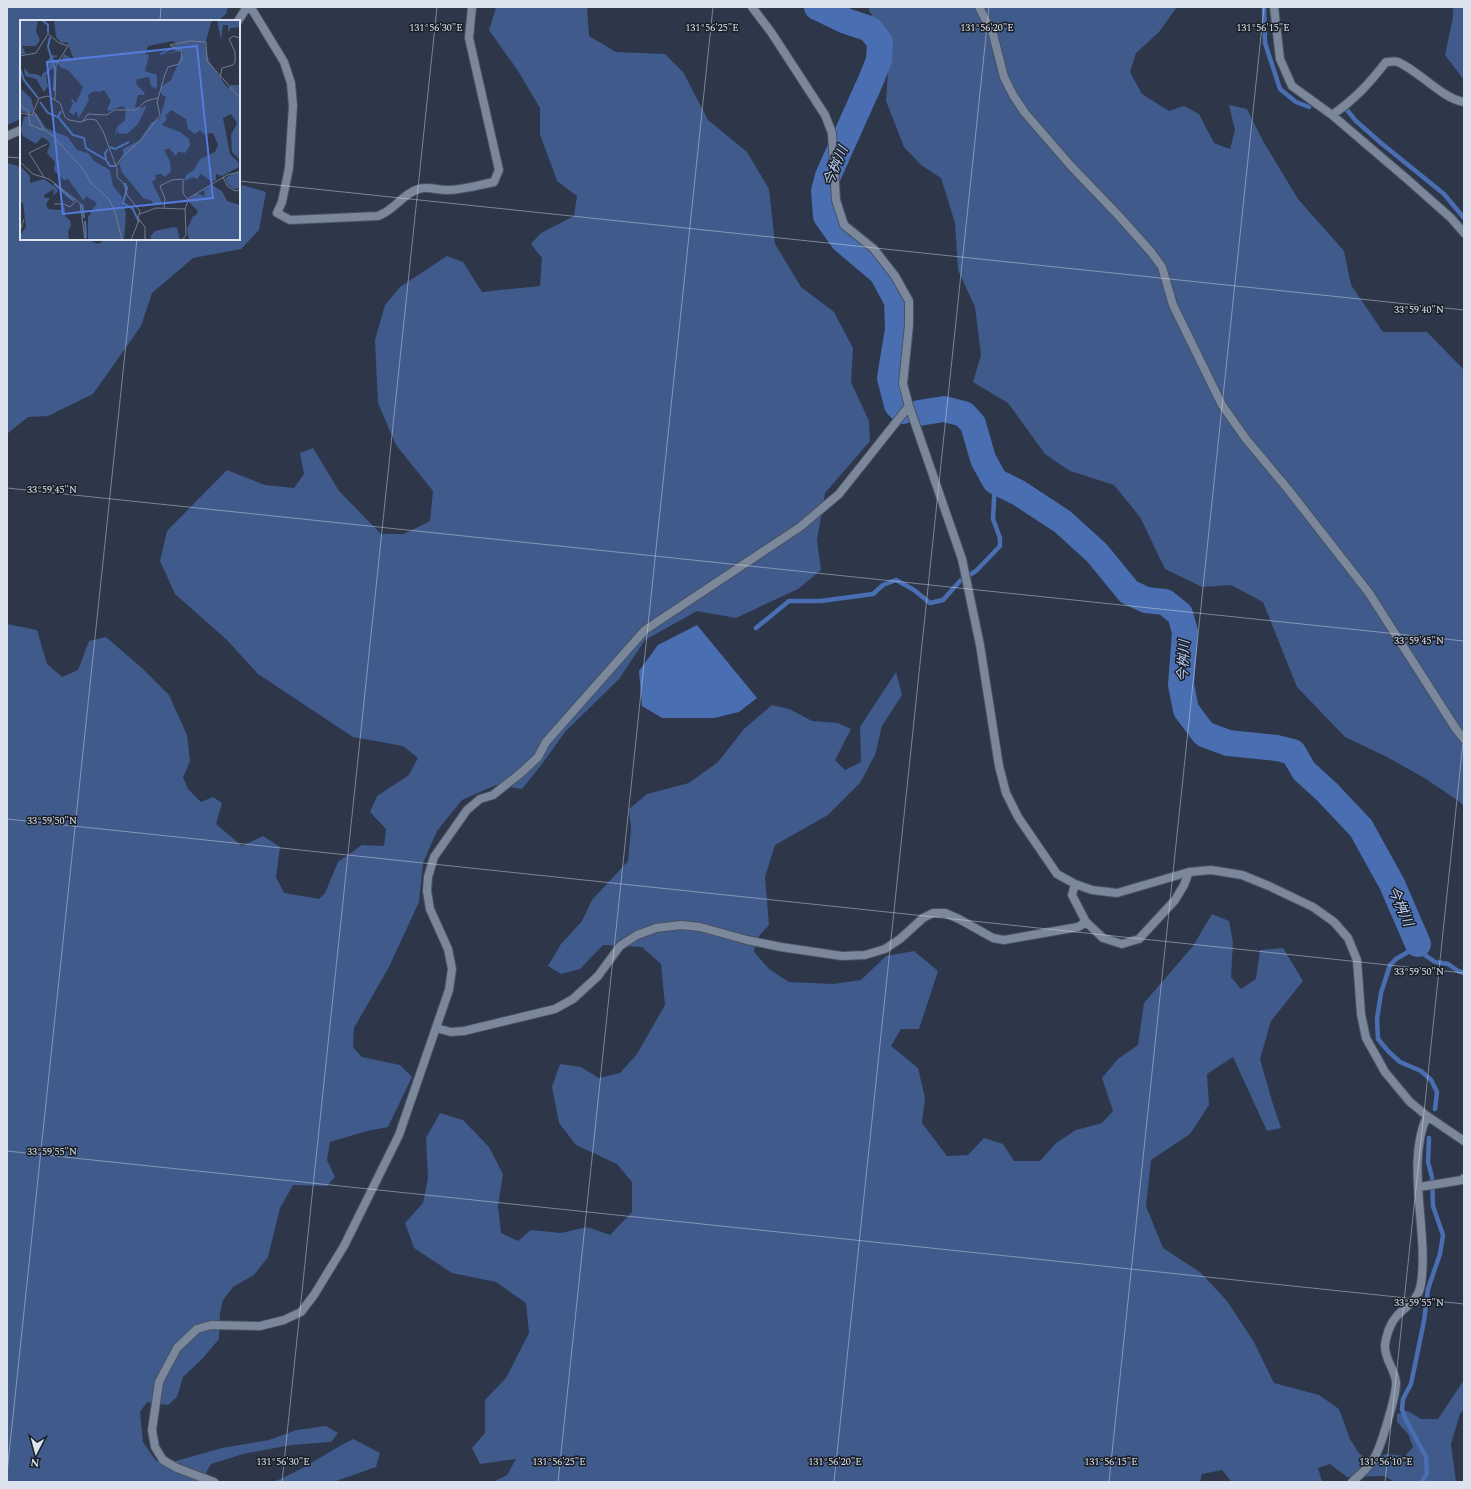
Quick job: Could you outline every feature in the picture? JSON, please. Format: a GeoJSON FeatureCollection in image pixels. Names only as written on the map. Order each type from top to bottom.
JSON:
{"type":"FeatureCollection","features":[{"type":"Feature","properties":{"kind":"street"},"geometry":{"type":"LineString","coordinates":[[239,20],[247,7],[253,11],[284,62],[291,83],[293,106],[289,168],[282,202],[277,213],[290,220],[378,216],[387,213],[410,192],[421,188],[448,190],[494,182],[499,170],[468,38],[472,7]]}},
{"type":"Feature","properties":{"kind":"street"},"geometry":{"type":"LineString","coordinates":[[752,7],[771,32],[826,115],[832,133],[836,200],[844,225],[874,249],[895,276],[909,301],[909,325],[903,384],[909,406],[962,559],[980,645],[999,766],[1006,793],[1018,817],[1057,874],[1075,884],[1092,890],[1117,893],[1189,872],[1212,870],[1242,874],[1313,907],[1334,922],[1348,938],[1357,960],[1361,1014],[1366,1038],[1385,1072],[1410,1102],[1427,1116],[1464,1141]]}},
{"type":"Feature","properties":{"kind":"street"},"geometry":{"type":"LineString","coordinates":[[979,7],[993,34],[1004,77],[1013,95],[1025,113],[1071,166],[1119,216],[1151,252],[1162,267],[1173,305],[1222,405],[1246,439],[1287,488],[1369,593],[1456,729],[1464,739]]}},
{"type":"Feature","properties":{"kind":"street"},"geometry":{"type":"LineString","coordinates":[[1274,7],[1280,59],[1292,86],[1332,115],[1451,218],[1464,233]]}},
{"type":"Feature","properties":{"kind":"street"},"geometry":{"type":"LineString","coordinates":[[1332,115],[1352,101],[1372,81],[1386,62],[1397,62],[1448,94],[1464,102]]}},
{"type":"Feature","properties":{"kind":"street"},"geometry":{"type":"LineString","coordinates":[[7,136],[20,130]]}},
{"type":"Feature","properties":{"kind":"street"},"geometry":{"type":"LineString","coordinates":[[214,1482],[177,1468],[163,1460],[155,1447],[152,1430],[159,1382],[177,1348],[197,1329],[218,1324],[260,1326],[284,1320],[300,1312],[314,1295],[344,1246],[398,1135],[450,990],[452,969],[448,949],[430,909],[427,891],[428,877],[434,857],[467,810],[480,799],[494,795],[538,757],[546,742],[644,630],[800,527],[839,494],[909,406]]}},
{"type":"Feature","properties":{"kind":"street"},"geometry":{"type":"LineString","coordinates":[[1075,884],[1072,895],[1086,922],[1103,938],[1122,944],[1139,939],[1175,900],[1184,885],[1189,872]]}},
{"type":"Feature","properties":{"kind":"street"},"geometry":{"type":"LineString","coordinates":[[436,1028],[451,1032],[464,1031],[554,1009],[572,999],[598,976],[620,946],[637,935],[656,928],[681,925],[700,927],[747,940],[781,947],[842,956],[865,956],[885,949],[900,939],[923,918],[933,913],[945,913],[993,938],[1004,940],[1078,927],[1086,922]]}},
{"type":"Feature","properties":{"kind":"street"},"geometry":{"type":"LineString","coordinates":[[1352,1482],[1364,1472],[1374,1459],[1380,1444],[1396,1389],[1394,1373],[1385,1354],[1385,1344],[1388,1332],[1396,1317],[1412,1303],[1420,1288],[1423,1242],[1417,1159],[1421,1128],[1427,1116]]}},
{"type":"Feature","properties":{"kind":"street"},"geometry":{"type":"LineString","coordinates":[[1419,1187],[1462,1180],[1464,1178]]}},
{"type":"Feature","properties":{"kind":"shaded area"},"geometry":{"type":"Polygon","coordinates":[[[7,7],[228,7],[226,14],[219,20],[20,20],[20,119],[7,125],[7,7]]]}},
{"type":"Feature","properties":{"kind":"shaded area"},"geometry":{"type":"Polygon","coordinates":[[[498,7],[587,7],[589,36],[616,52],[665,54],[683,72],[708,120],[747,152],[769,189],[775,244],[801,287],[834,312],[853,348],[851,382],[869,421],[870,441],[825,493],[817,540],[821,570],[798,589],[736,618],[697,611],[645,640],[619,679],[565,732],[522,789],[496,785],[462,800],[437,831],[423,863],[419,902],[389,967],[354,1028],[353,1047],[362,1057],[400,1065],[412,1077],[388,1127],[367,1131],[330,1142],[327,1160],[335,1177],[327,1186],[293,1185],[280,1208],[268,1257],[254,1275],[233,1287],[223,1300],[220,1313],[219,1339],[203,1358],[183,1377],[177,1397],[168,1405],[147,1402],[140,1412],[143,1442],[156,1461],[176,1461],[222,1448],[269,1440],[297,1430],[326,1426],[338,1433],[331,1442],[291,1445],[243,1454],[211,1464],[206,1473],[210,1482],[7,1482],[7,624],[37,630],[47,664],[62,677],[78,670],[89,641],[106,637],[143,669],[169,695],[187,735],[190,761],[183,777],[188,789],[201,802],[213,797],[222,803],[216,824],[242,846],[263,836],[280,847],[276,877],[284,893],[319,899],[325,893],[338,862],[362,845],[384,846],[386,829],[370,812],[377,796],[409,775],[418,758],[403,746],[353,737],[258,674],[227,640],[175,594],[160,561],[167,531],[227,470],[265,485],[294,488],[304,474],[300,453],[313,448],[339,491],[381,534],[404,534],[430,521],[433,491],[396,445],[378,403],[375,340],[385,305],[400,287],[447,256],[463,262],[482,292],[540,286],[542,258],[531,244],[541,233],[574,216],[577,196],[557,181],[540,134],[540,108],[518,71],[489,30],[496,8],[498,7]]]}},
{"type":"Feature","properties":{"kind":"shaded area"},"geometry":{"type":"Polygon","coordinates":[[[869,7],[1177,7],[1159,32],[1136,53],[1130,72],[1142,94],[1169,111],[1184,106],[1199,114],[1214,143],[1230,149],[1235,130],[1229,105],[1247,109],[1263,141],[1298,199],[1344,251],[1351,285],[1383,332],[1427,332],[1464,370],[1464,807],[1460,802],[1426,779],[1387,757],[1345,737],[1297,687],[1263,602],[1231,585],[1202,587],[1165,569],[1140,517],[1114,485],[1070,471],[1045,454],[1008,403],[973,382],[981,355],[975,307],[958,270],[955,223],[941,178],[921,165],[904,147],[886,101],[889,57],[881,27],[869,11],[869,7]]]}},
{"type":"Feature","properties":{"kind":"shaded area"},"geometry":{"type":"Polygon","coordinates":[[[1453,7],[1464,7],[1464,80],[1445,55],[1453,17],[1453,7]]]}},
{"type":"Feature","properties":{"kind":"shaded area"},"geometry":{"type":"Polygon","coordinates":[[[7,163],[20,167],[20,240],[88,240],[98,244],[105,240],[240,240],[240,187],[242,185],[266,192],[259,230],[241,249],[193,258],[152,293],[141,326],[93,394],[48,416],[28,417],[7,434],[7,163]]]}},
{"type":"Feature","properties":{"kind":"shaded area"},"geometry":{"type":"Polygon","coordinates":[[[697,625],[757,698],[739,712],[714,718],[662,718],[642,706],[639,671],[658,645],[697,625]]]}},
{"type":"Feature","properties":{"kind":"shaded area"},"geometry":{"type":"Polygon","coordinates":[[[896,672],[902,695],[882,726],[875,755],[860,783],[828,815],[775,845],[765,877],[769,925],[757,938],[754,952],[769,969],[789,982],[833,984],[861,980],[886,956],[914,951],[938,971],[919,1029],[901,1029],[891,1046],[918,1068],[925,1098],[922,1123],[947,1156],[968,1155],[984,1138],[1003,1144],[1014,1161],[1040,1161],[1056,1143],[1076,1130],[1102,1123],[1113,1111],[1102,1078],[1118,1059],[1138,1045],[1144,1003],[1193,946],[1212,914],[1229,921],[1233,942],[1231,977],[1241,989],[1256,979],[1260,950],[1283,948],[1303,981],[1271,1021],[1260,1059],[1281,1128],[1267,1131],[1233,1057],[1207,1074],[1209,1105],[1190,1134],[1151,1160],[1146,1206],[1163,1248],[1200,1272],[1227,1301],[1254,1342],[1274,1383],[1319,1395],[1339,1409],[1350,1439],[1358,1452],[1367,1460],[1387,1454],[1405,1456],[1413,1447],[1408,1434],[1397,1422],[1397,1414],[1408,1411],[1421,1419],[1438,1419],[1464,1380],[1464,1409],[1460,1414],[1451,1444],[1456,1482],[1395,1482],[1384,1476],[1347,1477],[1330,1464],[1318,1468],[1322,1482],[1232,1482],[1222,1470],[1202,1474],[1200,1482],[493,1482],[507,1475],[516,1459],[480,1464],[472,1448],[485,1433],[485,1400],[506,1378],[529,1333],[526,1303],[496,1282],[452,1273],[414,1248],[405,1223],[423,1203],[428,1178],[426,1138],[440,1113],[463,1120],[489,1147],[503,1174],[498,1206],[501,1233],[518,1241],[531,1230],[561,1233],[587,1227],[610,1235],[632,1212],[632,1182],[617,1164],[576,1145],[559,1123],[552,1087],[560,1064],[581,1067],[599,1078],[620,1073],[637,1054],[665,1005],[661,964],[642,947],[603,945],[580,969],[561,974],[548,966],[561,944],[582,921],[592,900],[628,861],[631,829],[629,809],[647,794],[689,783],[718,762],[744,729],[772,705],[789,709],[812,721],[838,723],[851,729],[835,760],[845,770],[861,762],[860,727],[896,672]]]}},
{"type":"Feature","properties":{"kind":"shaded area"},"geometry":{"type":"Polygon","coordinates":[[[353,1439],[380,1453],[376,1467],[333,1482],[273,1482],[293,1473],[353,1439]]]}},
{"type":"Feature","properties":{"kind":"waterway","name":"今桝川"},"geometry":{"type":"LineString","coordinates":[[817,7],[846,21],[870,29],[880,42],[879,60],[828,176],[824,191],[826,216],[843,240],[882,273],[897,301],[898,329],[890,378],[897,405],[903,411]]}},
{"type":"Feature","properties":{"kind":"waterway"},"geometry":{"type":"LineString","coordinates":[[1264,7],[1265,43],[1280,89],[1296,102],[1309,107]]}},
{"type":"Feature","properties":{"kind":"waterway"},"geometry":{"type":"LineString","coordinates":[[1347,110],[1356,121],[1381,143],[1444,194],[1464,218]]}},
{"type":"Feature","properties":{"kind":"waterway","name":"今桝川"},"geometry":{"type":"LineString","coordinates":[[919,413],[944,409],[964,414],[973,424],[983,459],[995,481],[1019,493],[1063,522],[1097,553],[1129,592],[1146,600],[1165,602],[1180,614],[1185,632],[1181,685],[1186,710],[1204,734],[1228,743],[1277,748],[1293,752],[1304,771],[1327,792],[1361,828],[1392,884],[1418,944]]}},
{"type":"Feature","properties":{"kind":"waterway"},"geometry":{"type":"LineString","coordinates":[[756,628],[789,601],[821,601],[873,594],[883,585],[896,580],[914,590],[930,603],[943,600],[960,581],[976,571],[1000,546],[1000,538],[993,519],[995,481]]}},
{"type":"Feature","properties":{"kind":"waterway"},"geometry":{"type":"LineString","coordinates":[[1435,1109],[1437,1092],[1431,1080],[1421,1071],[1400,1062],[1378,1039],[1377,1019],[1381,993],[1390,965],[1418,944],[1425,955],[1435,962],[1448,964],[1464,973]]}},
{"type":"Feature","properties":{"kind":"waterway"},"geometry":{"type":"LineString","coordinates":[[1422,1482],[1427,1473],[1426,1457],[1406,1420],[1402,1409],[1403,1399],[1411,1384],[1424,1321],[1428,1289],[1440,1254],[1443,1235],[1433,1206],[1432,1177],[1428,1162],[1429,1138]]}}]}
